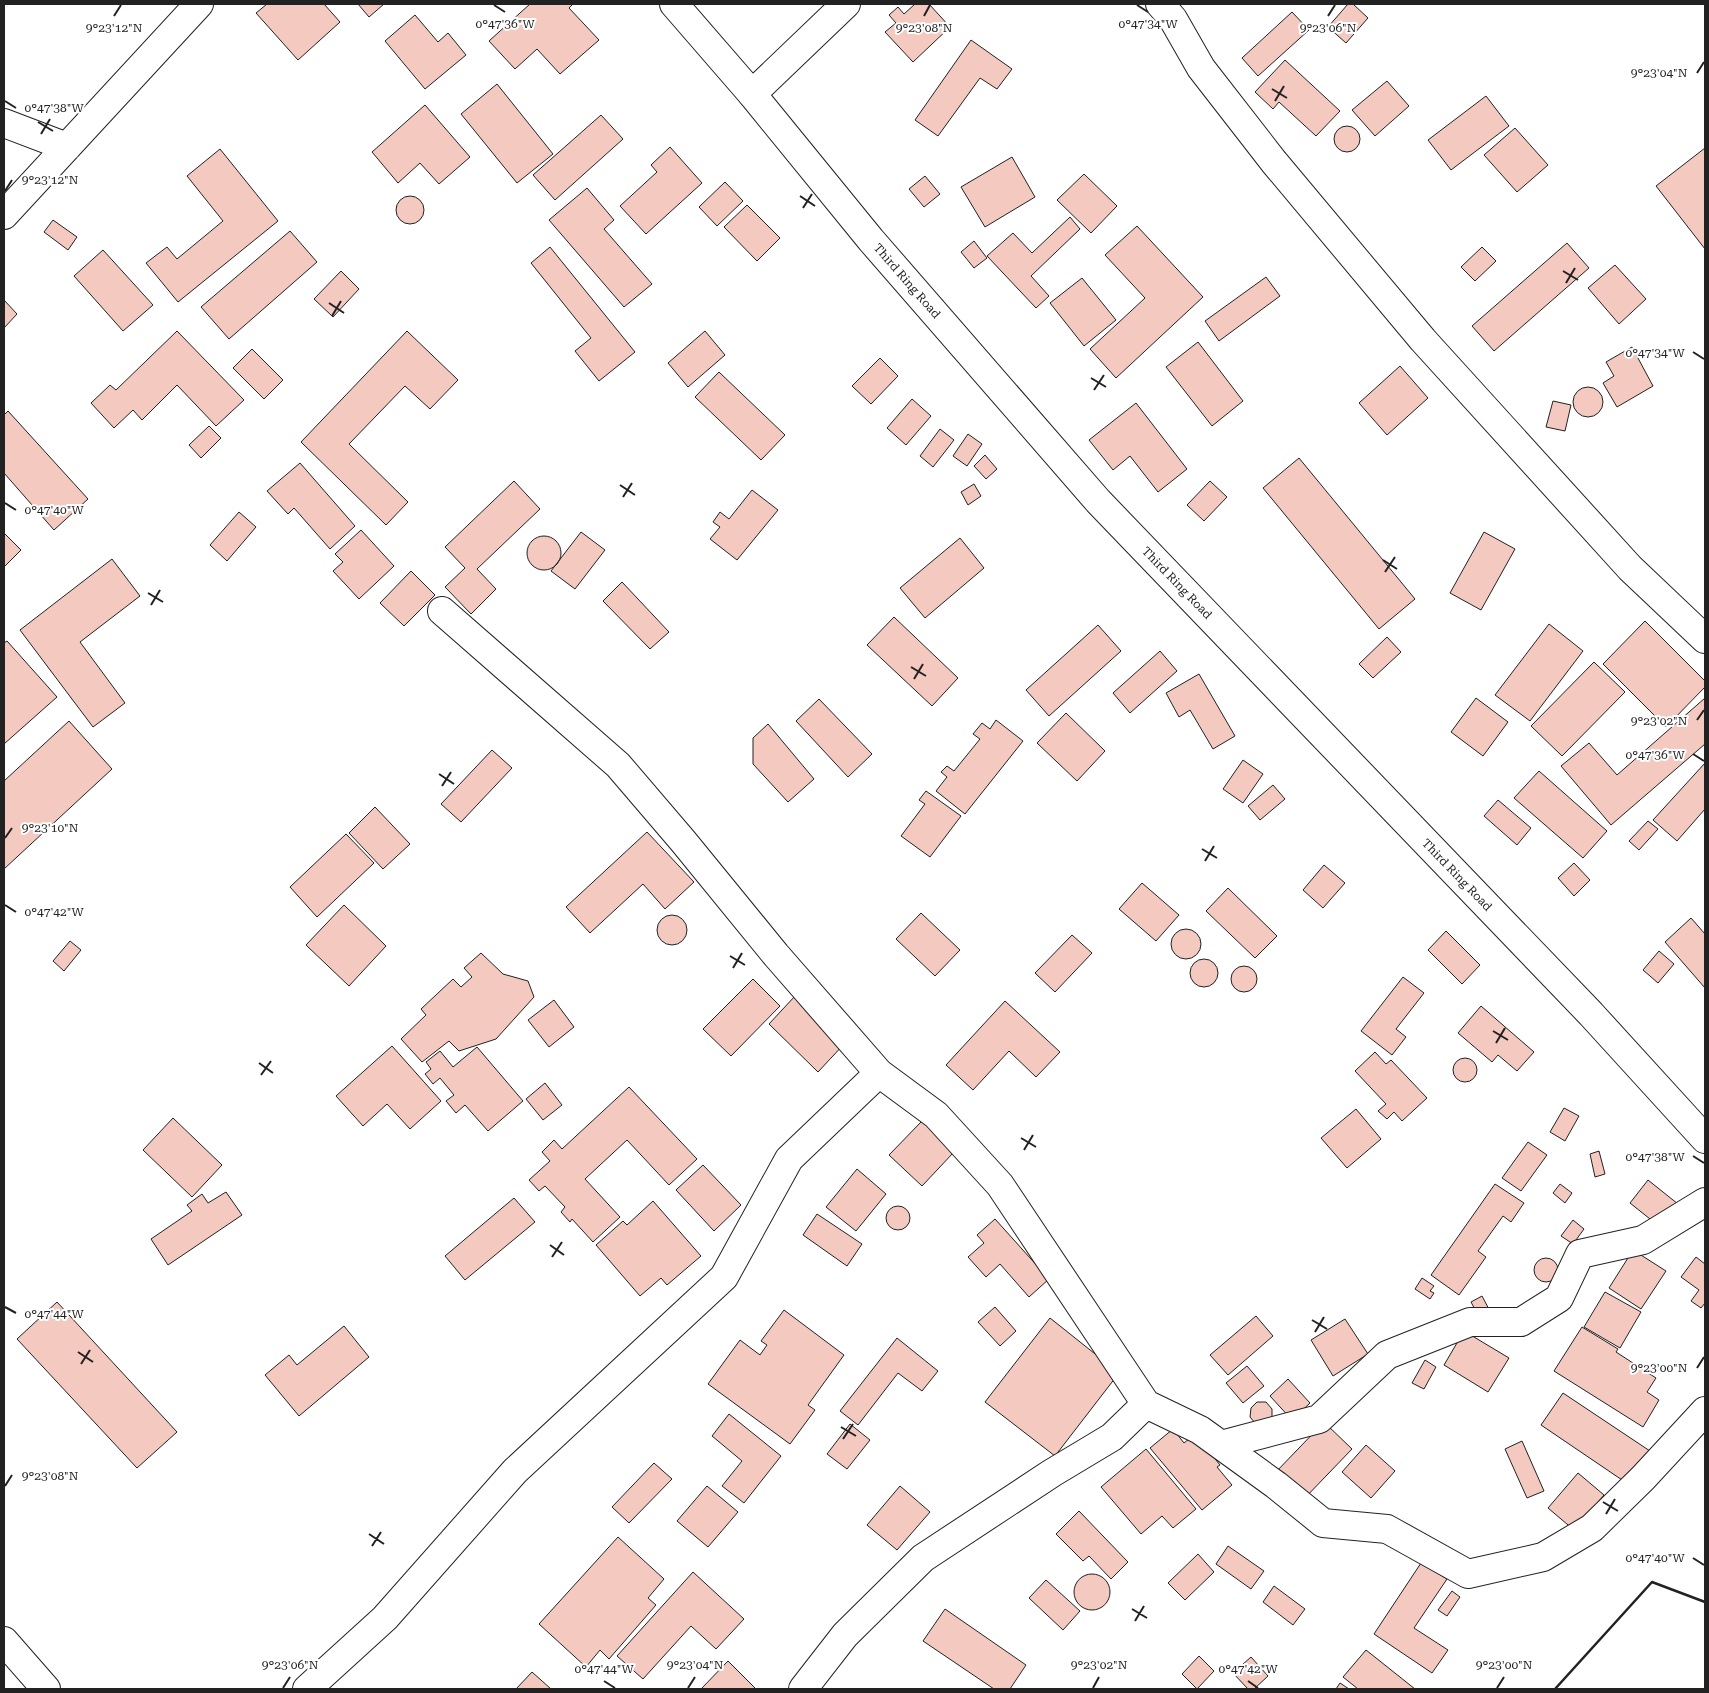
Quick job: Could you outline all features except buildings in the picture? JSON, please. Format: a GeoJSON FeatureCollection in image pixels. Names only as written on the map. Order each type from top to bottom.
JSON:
{"type":"FeatureCollection","features":[{"type":"Feature","properties":{"kind":"street"},"geometry":{"type":"LineString","coordinates":[[4,215],[199,4]]}},
{"type":"Feature","properties":{"kind":"street","name":"Third Ring Road"},"geometry":{"type":"LineString","coordinates":[[674,4],[752,94],[871,240],[1098,501],[1584,1007],[1705,1138]]}},
{"type":"Feature","properties":{"kind":"street"},"geometry":{"type":"LineString","coordinates":[[752,94],[846,4]]}},
{"type":"Feature","properties":{"kind":"street"},"geometry":{"type":"LineString","coordinates":[[1174,9],[1201,68],[1268,154],[1423,340],[1630,568],[1705,639]]}},
{"type":"Feature","properties":{"kind":"street"},"geometry":{"type":"LineString","coordinates":[[4,123],[67,148]]}},
{"type":"Feature","properties":{"kind":"street"},"geometry":{"type":"LineString","coordinates":[[442,611],[618,765],[689,848],[776,955],[879,1073],[936,1115],[1000,1184],[1146,1404],[1200,1430],[1276,1485],[1323,1523],[1386,1529],[1468,1574],[1544,1557],[1592,1528],[1643,1478],[1705,1411]]}},
{"type":"Feature","properties":{"kind":"street"},"geometry":{"type":"LineString","coordinates":[[307,1689],[384,1618],[515,1471],[724,1277],[789,1159],[879,1073]]}},
{"type":"Feature","properties":{"kind":"street"},"geometry":{"type":"LineString","coordinates":[[1221,1445],[1319,1419],[1387,1355],[1470,1322],[1521,1322],[1559,1298],[1580,1254],[1644,1240],[1705,1202]]}},
{"type":"Feature","properties":{"kind":"street"},"geometry":{"type":"LineString","coordinates":[[803,1689],[845,1635],[923,1558],[1052,1473],[1112,1437],[1146,1404]]}},
{"type":"Feature","properties":{"kind":"street"},"geometry":{"type":"LineString","coordinates":[[4,1641],[46,1689]]}},
{"type":"Feature","properties":{"kind":"wall"},"geometry":{"type":"LineString","coordinates":[[1555,1689],[1652,1582],[1705,1602]]}}]}
